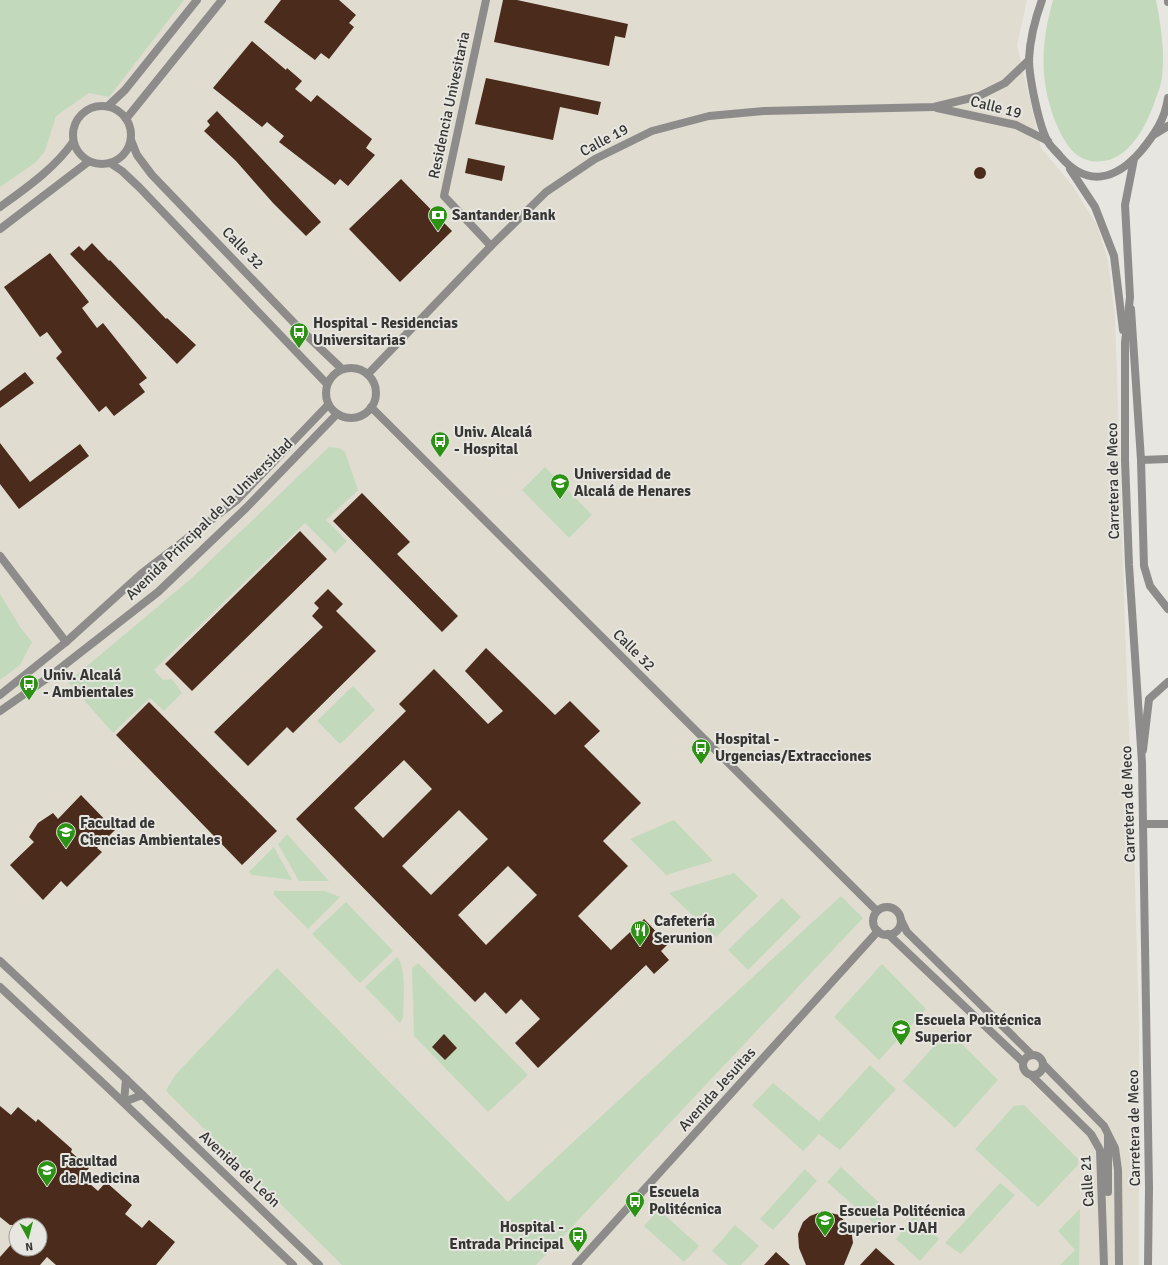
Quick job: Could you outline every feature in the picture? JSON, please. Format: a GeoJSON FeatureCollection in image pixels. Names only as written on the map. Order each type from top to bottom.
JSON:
{"type":"FeatureCollection","features":[{"type":"Feature","properties":{"kind":"street"},"geometry":{"type":"LineString","coordinates":[[108,106],[125,90],[197,0]]}},
{"type":"Feature","properties":{"kind":"street"},"geometry":{"type":"LineString","coordinates":[[126,119],[222,0]]}},
{"type":"Feature","properties":{"kind":"street","name":"Residencia Univesitaria"},"geometry":{"type":"LineString","coordinates":[[486,0],[444,196],[491,246]]}},
{"type":"Feature","properties":{"kind":"street"},"geometry":{"type":"LineString","coordinates":[[1042,0],[1035,20],[1029,60],[1033,93],[1048,142]]}},
{"type":"Feature","properties":{"kind":"street","name":"Calle 19"},"geometry":{"type":"LineString","coordinates":[[368,374],[491,246],[546,192],[595,159],[652,131],[709,116],[764,111],[934,107],[979,96],[1006,83],[1029,60]]}},
{"type":"Feature","properties":{"kind":"street"},"geometry":{"type":"LineString","coordinates":[[1070,168],[1086,176],[1105,177],[1134,159],[1154,134],[1166,114],[1168,98]]}},
{"type":"Feature","properties":{"kind":"street"},"geometry":{"type":"LineString","coordinates":[[110,164],[124,155],[131,140],[130,126],[122,113],[108,106],[93,107],[79,116],[74,124],[72,133],[73,142],[81,157],[88,162],[95,164],[110,164],[122,171],[327,384]]}},
{"type":"Feature","properties":{"kind":"street","name":"Calle 19"},"geometry":{"type":"LineString","coordinates":[[934,107],[1016,125],[1048,142]]}},
{"type":"Feature","properties":{"kind":"street"},"geometry":{"type":"LineString","coordinates":[[1154,134],[1168,126]]}},
{"type":"Feature","properties":{"kind":"street","name":"Calle 32"},"geometry":{"type":"LineString","coordinates":[[131,140],[137,155],[152,175],[300,329],[342,369]]}},
{"type":"Feature","properties":{"kind":"street"},"geometry":{"type":"LineString","coordinates":[[0,207],[29,186],[55,162],[73,142]]}},
{"type":"Feature","properties":{"kind":"street","name":"Carretera de Meco"},"geometry":{"type":"LineString","coordinates":[[1048,142],[1070,168],[1095,207],[1114,256],[1125,343]]}},
{"type":"Feature","properties":{"kind":"street","name":"Carretera de Meco"},"geometry":{"type":"LineString","coordinates":[[1134,159],[1125,205],[1130,297],[1125,343],[1125,460],[1129,565],[1142,763],[1148,1265]]}},
{"type":"Feature","properties":{"kind":"street"},"geometry":{"type":"LineString","coordinates":[[0,229],[88,162]]}},
{"type":"Feature","properties":{"kind":"street"},"geometry":{"type":"LineString","coordinates":[[1130,297],[1141,460],[1144,566],[1150,586],[1168,609]]}},
{"type":"Feature","properties":{"kind":"street"},"geometry":{"type":"LineString","coordinates":[[356,368],[368,374],[372,380],[376,394],[371,407],[361,416],[349,418],[337,414],[328,405],[326,398],[327,384],[330,377],[342,369],[356,368]]}},
{"type":"Feature","properties":{"kind":"street","name":"Avenida Principal de la Universidad"},"geometry":{"type":"LineString","coordinates":[[0,695],[66,642],[141,574],[237,500],[328,405]]}},
{"type":"Feature","properties":{"kind":"street","name":"Calle 32"},"geometry":{"type":"LineString","coordinates":[[371,407],[877,911]]}},
{"type":"Feature","properties":{"kind":"street","name":"Avenida Principal de la Universidad"},"geometry":{"type":"LineString","coordinates":[[0,712],[50,677],[158,592],[246,508],[337,414]]}},
{"type":"Feature","properties":{"kind":"street"},"geometry":{"type":"LineString","coordinates":[[1141,460],[1168,459]]}},
{"type":"Feature","properties":{"kind":"street"},"geometry":{"type":"LineString","coordinates":[[0,556],[66,642]]}},
{"type":"Feature","properties":{"kind":"street"},"geometry":{"type":"LineString","coordinates":[[1142,763],[1149,699],[1168,682]]}},
{"type":"Feature","properties":{"kind":"street"},"geometry":{"type":"LineString","coordinates":[[1143,824],[1168,824]]}},
{"type":"Feature","properties":{"kind":"street"},"geometry":{"type":"LineString","coordinates":[[887,907],[897,911],[901,920],[907,932],[1031,1054],[1042,1058],[1044,1064],[1040,1072],[1031,1075],[1026,1072],[1023,1062],[888,934],[878,931],[874,921],[877,911],[887,907]]}},
{"type":"Feature","properties":{"kind":"street"},"geometry":{"type":"LineString","coordinates":[[888,934],[898,930],[901,920]]}},
{"type":"Feature","properties":{"kind":"street","name":"Avenida Jesuitas"},"geometry":{"type":"LineString","coordinates":[[576,1265],[878,931]]}},
{"type":"Feature","properties":{"kind":"street","name":"Avenida de León"},"geometry":{"type":"LineString","coordinates":[[0,961],[247,1194],[318,1265]]}},
{"type":"Feature","properties":{"kind":"street"},"geometry":{"type":"LineString","coordinates":[[0,987],[124,1102],[293,1265]]}},
{"type":"Feature","properties":{"kind":"street"},"geometry":{"type":"LineString","coordinates":[[1023,1062],[1031,1054]]}},
{"type":"Feature","properties":{"kind":"street","name":"Calle 21"},"geometry":{"type":"LineString","coordinates":[[1044,1064],[1104,1126],[1115,1148],[1118,1170],[1119,1265]]}},
{"type":"Feature","properties":{"kind":"street","name":"Calle 21"},"geometry":{"type":"LineString","coordinates":[[1031,1075],[1091,1134],[1100,1150],[1104,1265]]}},
{"type":"Feature","properties":{"kind":"street"},"geometry":{"type":"LineString","coordinates":[[124,1102],[126,1079]]}},
{"type":"Feature","properties":{"kind":"street"},"geometry":{"type":"LineString","coordinates":[[124,1102],[142,1095]]}},
{"type":"Feature","properties":{"kind":"street","name":"Calle 21"},"geometry":{"type":"LineString","coordinates":[[1108,1134],[1108,1265]]}},
{"type":"Feature","properties":{"kind":"shaded area","name":"Universidad de Alcalá de Henares"},"geometry":{"type":"Polygon","coordinates":[[[0,0],[1027,0],[1017,45],[1041,148],[1072,185],[1097,225],[1108,260],[1115,317],[1139,1023],[1139,1265],[0,1265],[0,0]]]}},
{"type":"Feature","properties":{"kind":"green space"},"geometry":{"type":"Polygon","coordinates":[[[0,0],[184,0],[109,97],[89,93],[56,116],[45,151],[36,162],[0,187],[0,0]]]}},
{"type":"Feature","properties":{"kind":"green space"},"geometry":{"type":"Polygon","coordinates":[[[1053,0],[1156,0],[1163,48],[1161,83],[1152,110],[1140,133],[1123,153],[1112,159],[1100,161],[1087,160],[1073,152],[1059,130],[1052,113],[1045,81],[1044,49],[1053,0]]]}},
{"type":"Feature","properties":{"kind":"green space"},"geometry":{"type":"Polygon","coordinates":[[[329,447],[339,448],[345,452],[358,490],[326,520],[347,541],[335,553],[305,523],[154,670],[163,680],[172,679],[182,693],[164,711],[150,698],[113,733],[68,682],[193,577],[329,447]]]}},
{"type":"Feature","properties":{"kind":"green space"},"geometry":{"type":"Polygon","coordinates":[[[545,467],[592,515],[569,538],[522,490],[545,467]]]}},
{"type":"Feature","properties":{"kind":"green space"},"geometry":{"type":"Polygon","coordinates":[[[0,594],[20,627],[32,642],[20,665],[0,680],[0,594]]]}},
{"type":"Feature","properties":{"kind":"green space"},"geometry":{"type":"Polygon","coordinates":[[[353,686],[375,710],[340,744],[317,721],[353,686]]]}},
{"type":"Feature","properties":{"kind":"green space"},"geometry":{"type":"Polygon","coordinates":[[[674,820],[713,861],[666,875],[630,839],[674,820]]]}},
{"type":"Feature","properties":{"kind":"green space"},"geometry":{"type":"Polygon","coordinates":[[[287,834],[329,881],[299,881],[278,844],[287,834]]]}},
{"type":"Feature","properties":{"kind":"green space"},"geometry":{"type":"Polygon","coordinates":[[[274,847],[292,880],[252,875],[249,872],[274,847]]]}},
{"type":"Feature","properties":{"kind":"green space"},"geometry":{"type":"Polygon","coordinates":[[[734,873],[758,896],[716,937],[669,893],[734,873]]]}},
{"type":"Feature","properties":{"kind":"green space"},"geometry":{"type":"Polygon","coordinates":[[[274,891],[325,891],[340,897],[308,929],[274,895],[274,891]]]}},
{"type":"Feature","properties":{"kind":"green space"},"geometry":{"type":"Polygon","coordinates":[[[841,896],[863,918],[536,1265],[342,1265],[166,1090],[176,1074],[277,968],[508,1202],[841,896]]]}},
{"type":"Feature","properties":{"kind":"green space"},"geometry":{"type":"Polygon","coordinates":[[[782,898],[801,917],[748,970],[728,950],[782,898]]]}},
{"type":"Feature","properties":{"kind":"green space"},"geometry":{"type":"Polygon","coordinates":[[[346,902],[393,951],[360,983],[312,934],[346,902]]]}},
{"type":"Feature","properties":{"kind":"green space"},"geometry":{"type":"Polygon","coordinates":[[[397,957],[402,968],[404,986],[403,1018],[400,1023],[365,987],[397,957]]]}},
{"type":"Feature","properties":{"kind":"green space"},"geometry":{"type":"Polygon","coordinates":[[[418,963],[528,1075],[488,1112],[414,1036],[412,968],[418,963]]]}},
{"type":"Feature","properties":{"kind":"green space"},"geometry":{"type":"Polygon","coordinates":[[[882,964],[926,1009],[879,1060],[834,1017],[882,964]]]}},
{"type":"Feature","properties":{"kind":"green space"},"geometry":{"type":"Polygon","coordinates":[[[948,1030],[998,1080],[955,1128],[903,1081],[948,1030]]]}},
{"type":"Feature","properties":{"kind":"green space"},"geometry":{"type":"Polygon","coordinates":[[[870,1065],[896,1089],[840,1150],[819,1134],[803,1151],[752,1105],[773,1083],[819,1121],[870,1065]]]}},
{"type":"Feature","properties":{"kind":"green space"},"geometry":{"type":"Polygon","coordinates":[[[1024,1105],[1078,1159],[1078,1165],[1038,1207],[975,1149],[1014,1106],[1024,1105]]]}},
{"type":"Feature","properties":{"kind":"green space"},"geometry":{"type":"Polygon","coordinates":[[[841,1167],[889,1212],[876,1225],[827,1182],[841,1167]]]}},
{"type":"Feature","properties":{"kind":"green space"},"geometry":{"type":"Polygon","coordinates":[[[805,1169],[817,1181],[773,1230],[760,1219],[805,1169]]]}},
{"type":"Feature","properties":{"kind":"green space"},"geometry":{"type":"Polygon","coordinates":[[[1000,1183],[1015,1195],[961,1254],[945,1243],[1000,1183]]]}},
{"type":"Feature","properties":{"kind":"green space"},"geometry":{"type":"Polygon","coordinates":[[[1080,1209],[1079,1265],[1060,1265],[1075,1250],[1058,1231],[1080,1209]]]}},
{"type":"Feature","properties":{"kind":"green space"},"geometry":{"type":"Polygon","coordinates":[[[659,1210],[699,1246],[684,1262],[644,1226],[659,1210]]]}},
{"type":"Feature","properties":{"kind":"green space"},"geometry":{"type":"Polygon","coordinates":[[[914,1216],[939,1239],[920,1261],[896,1239],[914,1216]]]}},
{"type":"Feature","properties":{"kind":"green space"},"geometry":{"type":"Polygon","coordinates":[[[735,1225],[759,1246],[741,1265],[728,1265],[712,1251],[735,1225]]]}},
{"type":"Feature","properties":{"kind":"building"},"geometry":{"type":"Polygon","coordinates":[[[281,0],[339,0],[356,15],[349,23],[354,27],[329,59],[321,53],[315,60],[264,22],[281,0]]]}},
{"type":"Feature","properties":{"kind":"building"},"geometry":{"type":"Polygon","coordinates":[[[503,0],[517,0],[628,24],[625,38],[615,36],[609,66],[494,42],[503,0]]]}},
{"type":"Feature","properties":{"kind":"building"},"geometry":{"type":"Polygon","coordinates":[[[252,41],[286,70],[287,68],[302,81],[295,89],[311,102],[317,95],[372,139],[366,148],[375,155],[348,186],[340,179],[335,185],[279,142],[284,136],[267,122],[262,127],[213,88],[252,41]]]}},
{"type":"Feature","properties":{"kind":"building"},"geometry":{"type":"Polygon","coordinates":[[[486,78],[601,102],[598,115],[560,107],[553,140],[475,124],[486,78]]]}},
{"type":"Feature","properties":{"kind":"building"},"geometry":{"type":"Polygon","coordinates":[[[217,111],[321,222],[306,236],[273,203],[236,161],[204,131],[210,125],[207,121],[217,111]]]}},
{"type":"Feature","properties":{"kind":"building"},"geometry":{"type":"Polygon","coordinates":[[[468,158],[505,166],[502,181],[465,173],[468,158]]]}},
{"type":"Feature","properties":{"kind":"building"},"geometry":{"type":"Polygon","coordinates":[[[978,167],[982,167],[986,173],[982,179],[978,179],[974,175],[974,171],[978,167]]]}},
{"type":"Feature","properties":{"kind":"building"},"geometry":{"type":"Polygon","coordinates":[[[401,179],[452,231],[400,282],[349,229],[401,179]]]}},
{"type":"Feature","properties":{"kind":"building"},"geometry":{"type":"Polygon","coordinates":[[[92,243],[166,319],[167,318],[196,345],[177,364],[70,254],[79,246],[84,251],[92,243]]]}},
{"type":"Feature","properties":{"kind":"building"},"geometry":{"type":"Polygon","coordinates":[[[50,253],[89,302],[82,308],[97,328],[103,323],[147,378],[139,384],[145,392],[114,416],[106,406],[99,412],[56,358],[62,352],[47,332],[40,337],[4,287],[50,253]]]}},
{"type":"Feature","properties":{"kind":"building"},"geometry":{"type":"Polygon","coordinates":[[[25,372],[34,383],[0,408],[0,391],[25,372]]]}},
{"type":"Feature","properties":{"kind":"building"},"geometry":{"type":"Polygon","coordinates":[[[0,443],[30,482],[80,444],[89,456],[19,509],[0,484],[0,443]]]}},
{"type":"Feature","properties":{"kind":"building"},"geometry":{"type":"Polygon","coordinates":[[[362,493],[410,542],[397,554],[458,616],[442,632],[333,521],[362,493]]]}},
{"type":"Feature","properties":{"kind":"building"},"geometry":{"type":"Polygon","coordinates":[[[300,531],[327,559],[192,691],[165,664],[300,531]]]}},
{"type":"Feature","properties":{"kind":"building"},"geometry":{"type":"Polygon","coordinates":[[[328,589],[343,604],[336,611],[376,651],[293,733],[287,727],[248,766],[214,732],[323,627],[312,616],[319,608],[314,603],[328,589]]]}},
{"type":"Feature","properties":{"kind":"building"},"geometry":{"type":"Polygon","coordinates":[[[486,648],[555,715],[570,701],[600,731],[584,746],[641,803],[603,841],[628,866],[578,916],[611,950],[644,919],[668,944],[661,951],[669,960],[654,974],[646,965],[538,1068],[515,1043],[540,1019],[521,999],[506,1014],[485,992],[475,1002],[296,819],[406,711],[399,704],[434,669],[488,724],[503,711],[465,671],[486,648]],[[404,760],[354,808],[383,838],[432,789],[404,760]],[[459,810],[402,866],[431,895],[488,839],[459,810]],[[508,866],[458,915],[486,945],[537,895],[508,866]]]}},
{"type":"Feature","properties":{"kind":"building"},"geometry":{"type":"Polygon","coordinates":[[[149,702],[277,831],[242,865],[116,735],[149,702]]]}},
{"type":"Feature","properties":{"kind":"building","name":"Facultad de Ciencias Ambientales"},"geometry":{"type":"Polygon","coordinates":[[[81,795],[115,830],[97,848],[102,852],[67,887],[61,881],[43,900],[10,865],[34,842],[29,837],[38,823],[53,813],[58,819],[81,795]]]}},
{"type":"Feature","properties":{"kind":"building"},"geometry":{"type":"Polygon","coordinates":[[[444,1034],[457,1048],[445,1060],[432,1047],[444,1034]]]}},
{"type":"Feature","properties":{"kind":"building","name":"Facultad de Medicina"},"geometry":{"type":"Polygon","coordinates":[[[0,1106],[11,1115],[18,1107],[36,1122],[38,1119],[72,1149],[71,1152],[89,1168],[82,1177],[98,1191],[106,1182],[132,1205],[125,1214],[142,1228],[149,1220],[175,1242],[156,1265],[56,1265],[47,1257],[48,1217],[8,1217],[8,1223],[0,1217],[0,1106]]]}},
{"type":"Feature","properties":{"kind":"building","name":"Escuela Politécnica Superior - UAH"},"geometry":{"type":"Polygon","coordinates":[[[823,1211],[839,1215],[851,1228],[853,1243],[844,1265],[806,1265],[799,1248],[798,1234],[803,1222],[810,1216],[823,1211]]]}},
{"type":"Feature","properties":{"kind":"building","name":"Facultad de Medicina"},"geometry":{"type":"Polygon","coordinates":[[[8,1248],[8,1257],[47,1257],[40,1265],[0,1265],[0,1257],[8,1248]]]}},
{"type":"Feature","properties":{"kind":"building","name":"Escuela Politécnica Superior - UAH"},"geometry":{"type":"Polygon","coordinates":[[[876,1248],[895,1265],[860,1265],[876,1248]]]}},
{"type":"Feature","properties":{"kind":"building"},"geometry":{"type":"Polygon","coordinates":[[[776,1252],[790,1265],[764,1265],[776,1252]]]}},
{"type":"Feature","properties":{"kind":"place","name":"Santander Bank"},"geometry":{"type":"Point","coordinates":[438,232]}},
{"type":"Feature","properties":{"kind":"place","name":"Hospital - Residencias Universitarias"},"geometry":{"type":"Point","coordinates":[299,349]}},
{"type":"Feature","properties":{"kind":"place","name":"Univ. Alcalá - Hospital"},"geometry":{"type":"Point","coordinates":[440,458]}},
{"type":"Feature","properties":{"kind":"place","name":"Universidad de Alcalá de Henares"},"geometry":{"type":"Point","coordinates":[560,500]}},
{"type":"Feature","properties":{"kind":"place","name":"Univ. Alcalá - Ambientales"},"geometry":{"type":"Point","coordinates":[29,701]}},
{"type":"Feature","properties":{"kind":"place","name":"Hospital - Urgencias/Extracciones"},"geometry":{"type":"Point","coordinates":[701,765]}},
{"type":"Feature","properties":{"kind":"place","name":"Facultad de Ciencias Ambientales"},"geometry":{"type":"Point","coordinates":[66,849]}},
{"type":"Feature","properties":{"kind":"place","name":"Cafetería Serunion"},"geometry":{"type":"Point","coordinates":[640,947]}},
{"type":"Feature","properties":{"kind":"place","name":"Escuela Politécnica Superior"},"geometry":{"type":"Point","coordinates":[901,1046]}},
{"type":"Feature","properties":{"kind":"place","name":"Facultad de Medicina"},"geometry":{"type":"Point","coordinates":[47,1187]}},
{"type":"Feature","properties":{"kind":"place","name":"Escuela Politécnica"},"geometry":{"type":"Point","coordinates":[635,1218]}},
{"type":"Feature","properties":{"kind":"place","name":"Escuela Politécnica Superior - UAH"},"geometry":{"type":"Point","coordinates":[825,1237]}},
{"type":"Feature","properties":{"kind":"place","name":"Hospital - Entrada Principal"},"geometry":{"type":"Point","coordinates":[578,1253]}}]}
